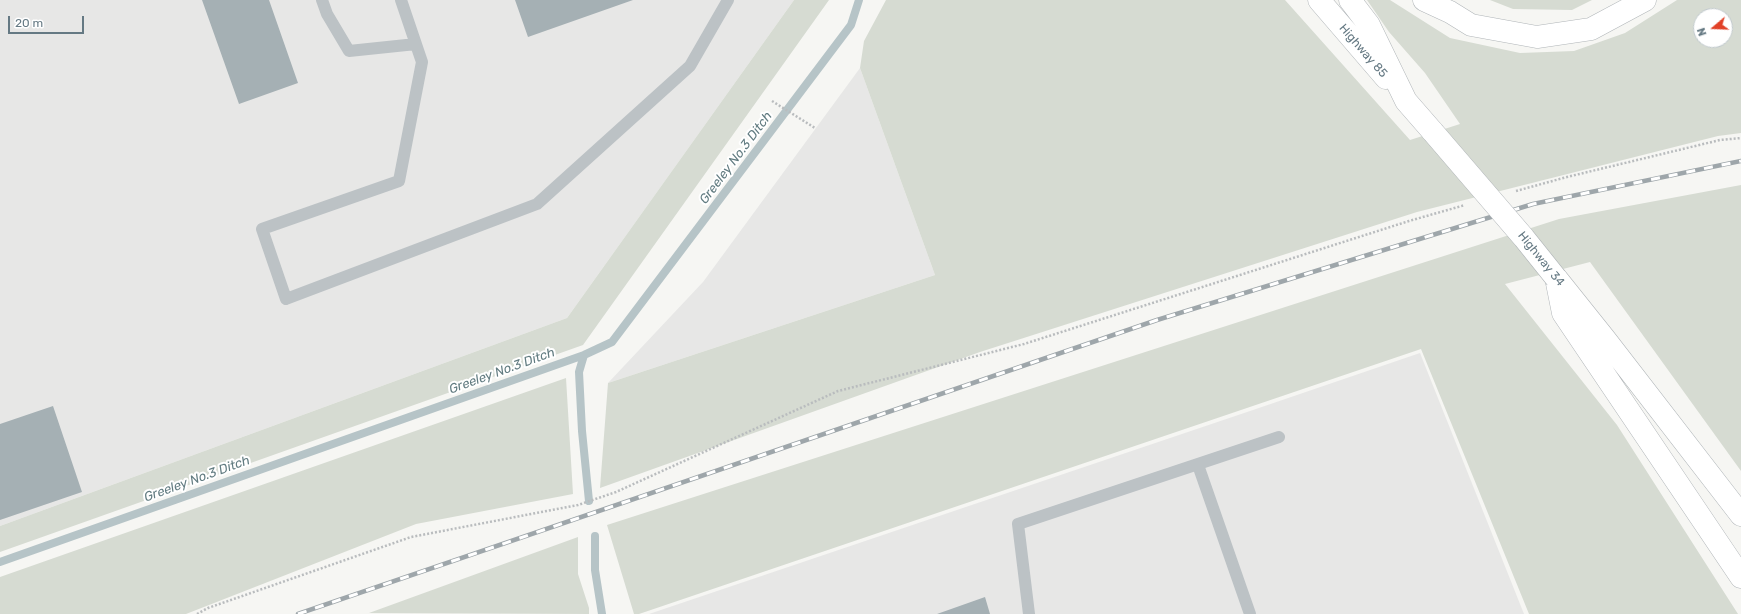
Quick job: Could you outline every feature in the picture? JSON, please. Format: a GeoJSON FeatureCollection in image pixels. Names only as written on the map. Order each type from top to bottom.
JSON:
{"type":"FeatureCollection","features":[{"type":"Feature","properties":{"kind":"highway","name":"Highway 85"},"geometry":{"type":"LineString","coordinates":[[1319,0],[1406,101]]}},
{"type":"Feature","properties":{"kind":"highway","name":"Highway 34"},"geometry":{"type":"LineString","coordinates":[[1350,0],[1369,25],[1406,101],[1524,238],[1605,339],[1741,515]]}},
{"type":"Feature","properties":{"kind":"highway"},"geometry":{"type":"LineString","coordinates":[[1424,0],[1450,12],[1471,25],[1537,37],[1591,29],[1645,0]]}},
{"type":"Feature","properties":{"kind":"highway"},"geometry":{"type":"LineString","coordinates":[[1556,278],[1562,313],[1741,577]]}},
{"type":"Feature","properties":{"kind":"lane"},"geometry":{"type":"LineString","coordinates":[[322,0],[327,14],[349,51],[416,44]]}},
{"type":"Feature","properties":{"kind":"lane"},"geometry":{"type":"LineString","coordinates":[[400,0],[422,62],[399,181],[262,229],[286,299],[537,204],[690,66],[728,0]]}},
{"type":"Feature","properties":{"kind":"lane"},"geometry":{"type":"LineString","coordinates":[[1029,614],[1018,524],[1279,437]]}},
{"type":"Feature","properties":{"kind":"lane"},"geometry":{"type":"LineString","coordinates":[[1198,465],[1250,614]]}},
{"type":"Feature","properties":{"kind":"path"},"geometry":{"type":"LineString","coordinates":[[772,101],[815,128]]}},
{"type":"Feature","properties":{"kind":"path"},"geometry":{"type":"LineString","coordinates":[[1514,192],[1567,177],[1705,144],[1741,138]]}},
{"type":"Feature","properties":{"kind":"path"},"geometry":{"type":"LineString","coordinates":[[197,614],[208,608],[410,537],[578,505],[591,501],[616,492],[838,391],[1024,344],[1409,221],[1469,204]]}},
{"type":"Feature","properties":{"kind":"shaded area"},"geometry":{"type":"Polygon","coordinates":[[[0,0],[794,0],[567,318],[0,526],[0,0]]]}},
{"type":"Feature","properties":{"kind":"shaded area"},"geometry":{"type":"Polygon","coordinates":[[[794,0],[829,0],[583,345],[0,552],[0,526],[567,318],[794,0]]]}},
{"type":"Feature","properties":{"kind":"shaded area"},"geometry":{"type":"Polygon","coordinates":[[[886,0],[1285,0],[1410,140],[1460,124],[1425,73],[1389,32],[1367,0],[1390,0],[1450,38],[1520,53],[1574,51],[1625,33],[1677,0],[1741,0],[1741,133],[1718,136],[1417,212],[980,352],[600,488],[608,383],[935,275],[860,68],[864,41],[886,0]]]}},
{"type":"Feature","properties":{"kind":"shaded area"},"geometry":{"type":"Polygon","coordinates":[[[1490,0],[1592,0],[1572,10],[1513,9],[1490,0]]]}},
{"type":"Feature","properties":{"kind":"shaded area"},"geometry":{"type":"Polygon","coordinates":[[[860,68],[935,275],[608,383],[703,282],[860,68]]]}},
{"type":"Feature","properties":{"kind":"shaded area"},"geometry":{"type":"Polygon","coordinates":[[[1741,185],[1741,471],[1590,262],[1505,284],[1617,425],[1738,614],[1529,614],[1421,349],[639,614],[634,614],[607,525],[1559,219],[1741,185]]]}},
{"type":"Feature","properties":{"kind":"shaded area"},"geometry":{"type":"Polygon","coordinates":[[[1420,353],[1524,614],[649,614],[1253,410],[1420,353]]]}},
{"type":"Feature","properties":{"kind":"shaded area"},"geometry":{"type":"Polygon","coordinates":[[[566,378],[573,494],[416,524],[186,614],[0,614],[0,577],[566,378]]]}},
{"type":"Feature","properties":{"kind":"shaded area"},"geometry":{"type":"Polygon","coordinates":[[[578,537],[578,574],[589,608],[589,614],[369,613],[578,537]]]}},
{"type":"Feature","properties":{"kind":"building"},"geometry":{"type":"Polygon","coordinates":[[[202,0],[269,0],[298,83],[239,104],[202,0]]]}},
{"type":"Feature","properties":{"kind":"building"},"geometry":{"type":"Polygon","coordinates":[[[515,0],[633,0],[528,37],[515,0]]]}},
{"type":"Feature","properties":{"kind":"building"},"geometry":{"type":"Polygon","coordinates":[[[53,406],[82,492],[0,520],[0,424],[53,406]]]}},
{"type":"Feature","properties":{"kind":"building"},"geometry":{"type":"Polygon","coordinates":[[[985,597],[990,614],[937,614],[985,597]]]}},
{"type":"Feature","properties":{"kind":"waterway","name":"Greeley No.3 Ditch"},"geometry":{"type":"LineString","coordinates":[[0,562],[584,355],[612,342],[851,25],[859,0]]}},
{"type":"Feature","properties":{"kind":"waterway"},"geometry":{"type":"LineString","coordinates":[[584,355],[579,372],[582,431],[589,501]]}},
{"type":"Feature","properties":{"kind":"waterway"},"geometry":{"type":"LineString","coordinates":[[595,536],[595,570],[602,614]]}},
{"type":"Feature","properties":{"kind":"railway"},"geometry":{"type":"LineString","coordinates":[[298,614],[1157,320],[1533,204],[1741,161]]}}]}
